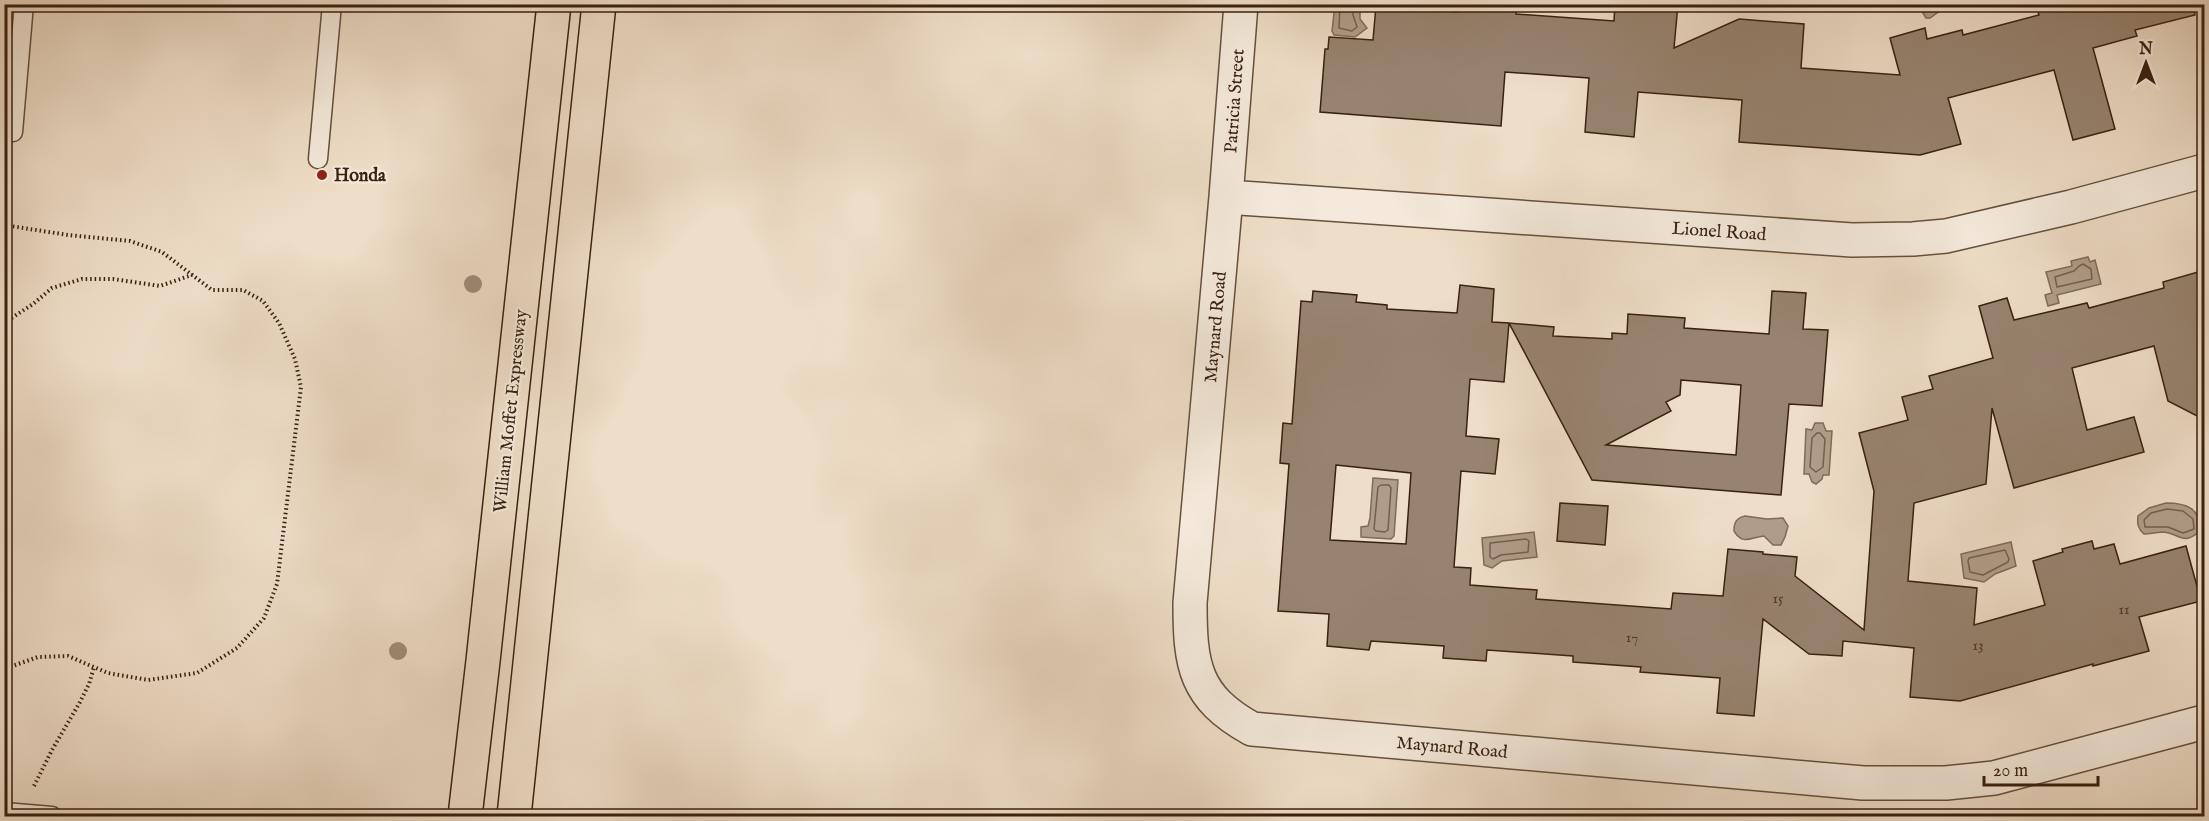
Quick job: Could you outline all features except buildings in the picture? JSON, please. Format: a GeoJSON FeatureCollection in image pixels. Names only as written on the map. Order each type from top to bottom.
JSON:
{"type":"FeatureCollection","features":[{"type":"Feature","properties":{"kind":"main road","name":"William Moffet Expressway"},"geometry":{"type":"LineString","coordinates":[[465,816],[554,4]]}},
{"type":"Feature","properties":{"kind":"main road"},"geometry":{"type":"LineString","coordinates":[[514,816],[599,4]]}},
{"type":"Feature","properties":{"kind":"street","name":"Patricia Street"},"geometry":{"type":"LineString","coordinates":[[1226,197],[1241,4]]}},
{"type":"Feature","properties":{"kind":"street","name":"Lionel Road"},"geometry":{"type":"LineString","coordinates":[[1226,197],[1852,240],[1903,239],[1946,236],[1996,226],[2205,171]]}},
{"type":"Feature","properties":{"kind":"street","name":"Maynard Road"},"geometry":{"type":"LineString","coordinates":[[1226,197],[1190,603],[1190,640],[1196,669],[1208,697],[1228,716],[1252,729],[1863,783],[1911,784],[1946,783],[1994,777],[2205,722]]}},
{"type":"Feature","properties":{"kind":"lane"},"geometry":{"type":"LineString","coordinates":[[13,132],[24,4]]}},
{"type":"Feature","properties":{"kind":"lane"},"geometry":{"type":"LineString","coordinates":[[318,159],[332,4]]}},
{"type":"Feature","properties":{"kind":"lane"},"geometry":{"type":"LineString","coordinates":[[13,813],[52,816]]}},
{"type":"Feature","properties":{"kind":"path"},"geometry":{"type":"LineString","coordinates":[[4,225],[68,235],[130,241],[162,252],[212,290],[243,290],[263,301],[279,323],[295,359],[301,387],[277,584],[264,618],[237,648],[197,673],[148,680],[108,673],[68,656],[38,657],[4,669]]}},
{"type":"Feature","properties":{"kind":"path"},"geometry":{"type":"LineString","coordinates":[[4,323],[52,288],[82,279],[113,279],[160,286],[192,275]]}},
{"type":"Feature","properties":{"kind":"path"},"geometry":{"type":"LineString","coordinates":[[13,813],[81,702],[94,666]]}},
{"type":"Feature","properties":{"kind":"water"},"geometry":{"type":"Polygon","coordinates":[[[1335,4],[1360,5],[1360,19],[1367,28],[1355,37],[1334,35],[1332,31],[1335,4]]]}},
{"type":"Feature","properties":{"kind":"water"},"geometry":{"type":"Polygon","coordinates":[[[1928,5],[1971,5],[1963,9],[1944,8],[1930,18],[1926,18],[1923,13],[1928,5]]]}},
{"type":"Feature","properties":{"kind":"water"},"geometry":{"type":"Polygon","coordinates":[[[2088,257],[2090,262],[2095,260],[2101,284],[2057,295],[2059,303],[2048,306],[2045,295],[2052,293],[2046,272],[2072,266],[2071,261],[2088,257]]]}},
{"type":"Feature","properties":{"kind":"water"},"geometry":{"type":"Polygon","coordinates":[[[1815,423],[1823,423],[1826,431],[1832,431],[1829,475],[1823,475],[1816,484],[1812,482],[1809,474],[1804,474],[1806,429],[1812,430],[1815,423]]]}},
{"type":"Feature","properties":{"kind":"water"},"geometry":{"type":"Polygon","coordinates":[[[1373,478],[1398,480],[1394,536],[1391,539],[1361,537],[1361,527],[1368,526],[1370,518],[1373,478]]]}},
{"type":"Feature","properties":{"kind":"water"},"geometry":{"type":"Polygon","coordinates":[[[2166,503],[2191,508],[2198,517],[2200,531],[2189,538],[2164,532],[2144,534],[2138,526],[2138,516],[2149,508],[2166,503]]]}},
{"type":"Feature","properties":{"kind":"water"},"geometry":{"type":"Polygon","coordinates":[[[1745,516],[1767,519],[1783,518],[1788,526],[1781,545],[1773,545],[1764,536],[1748,540],[1737,536],[1734,531],[1736,521],[1745,516]]]}},
{"type":"Feature","properties":{"kind":"water"},"geometry":{"type":"Polygon","coordinates":[[[1534,532],[1537,557],[1502,561],[1492,568],[1484,565],[1482,538],[1534,532]]]}},
{"type":"Feature","properties":{"kind":"water"},"geometry":{"type":"Polygon","coordinates":[[[2011,542],[2016,566],[1995,574],[1984,582],[1964,578],[1961,554],[2011,542]]]}},
{"type":"Feature","properties":{"kind":"place","name":"Honda"},"geometry":{"type":"Point","coordinates":[322,175]}}]}
